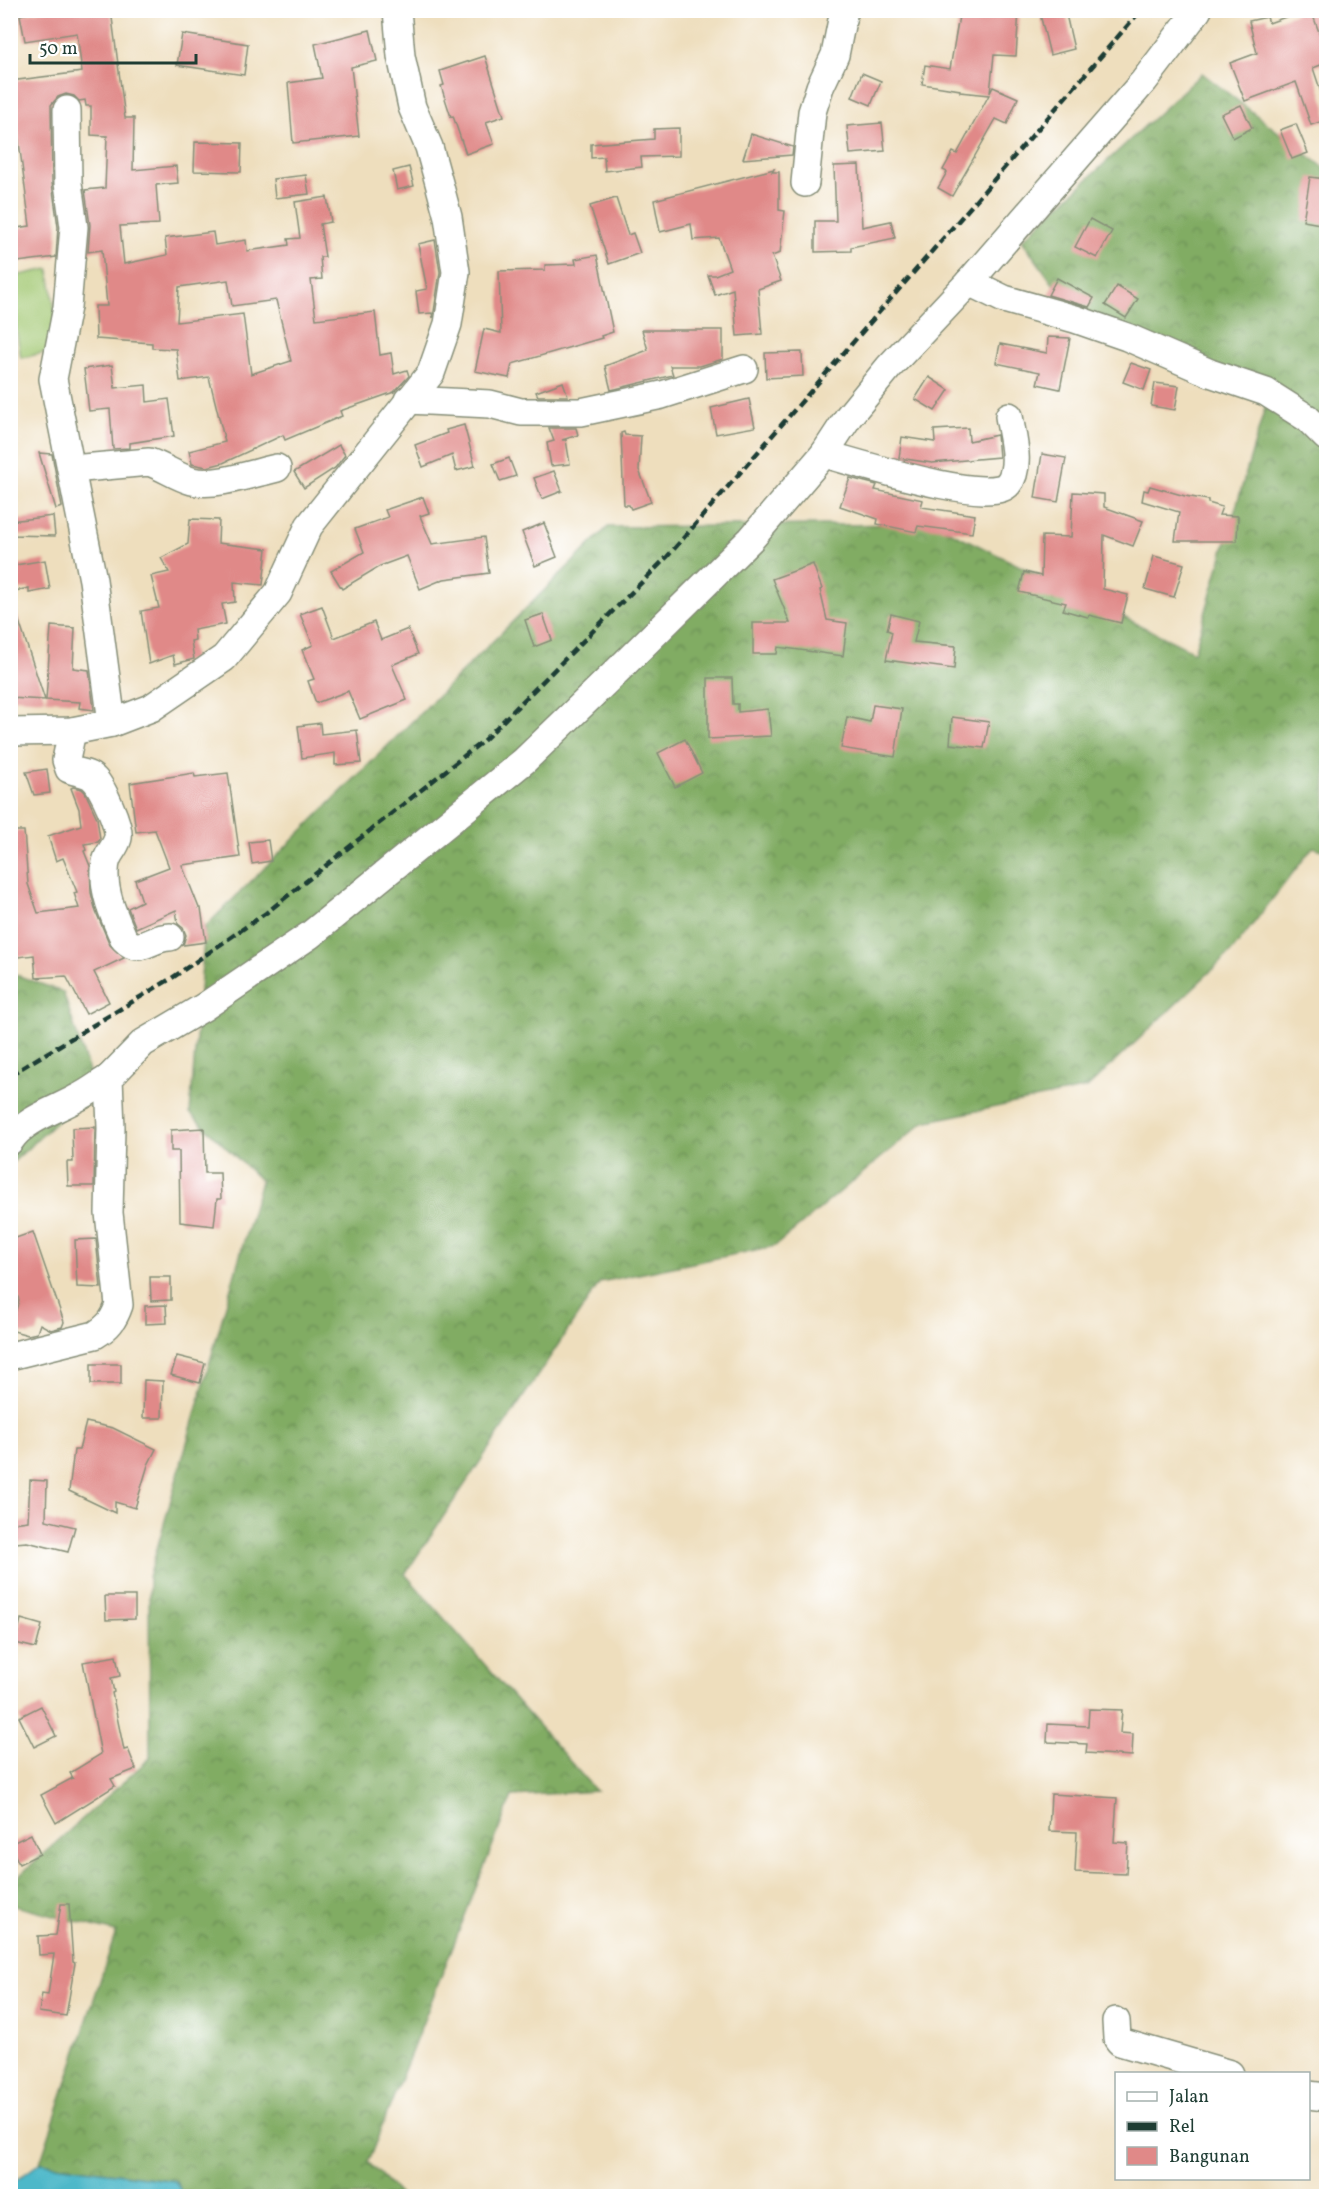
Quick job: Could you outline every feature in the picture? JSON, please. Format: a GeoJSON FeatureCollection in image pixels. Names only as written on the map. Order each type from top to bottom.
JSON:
{"type":"FeatureCollection","features":[{"type":"Feature","properties":{"kind":"street"},"geometry":{"type":"LineString","coordinates":[[10,732],[72,731],[112,723],[151,708],[224,658],[278,593],[309,526],[430,374],[441,346],[453,298],[456,272],[448,217],[439,183],[429,147],[412,107],[401,56],[397,10]]}},
{"type":"Feature","properties":{"kind":"street"},"geometry":{"type":"LineString","coordinates":[[805,183],[812,112],[820,87],[835,55],[844,10]]}},
{"type":"Feature","properties":{"kind":"street"},"geometry":{"type":"LineString","coordinates":[[10,1141],[15,1133],[32,1122],[109,1078],[143,1043],[204,1007],[310,935],[524,761],[751,539],[824,453],[849,416],[889,367],[969,282],[1144,81],[1198,10]]}},
{"type":"Feature","properties":{"kind":"street"},"geometry":{"type":"LineString","coordinates":[[67,111],[68,183],[74,227],[67,307],[53,380],[93,580],[112,723]]}},
{"type":"Feature","properties":{"kind":"street"},"geometry":{"type":"LineString","coordinates":[[969,282],[1004,299],[1075,318],[1127,337],[1210,373],[1266,392],[1307,418],[1326,437]]}},
{"type":"Feature","properties":{"kind":"street"},"geometry":{"type":"LineString","coordinates":[[408,400],[490,404],[521,412],[581,412],[662,395],[744,369]]}},
{"type":"Feature","properties":{"kind":"street"},"geometry":{"type":"LineString","coordinates":[[824,453],[941,485],[971,491],[992,491],[1008,485],[1013,474],[1015,453],[1009,416]]}},
{"type":"Feature","properties":{"kind":"street"},"geometry":{"type":"LineString","coordinates":[[72,469],[149,462],[179,477],[206,484],[277,468]]}},
{"type":"Feature","properties":{"kind":"street"},"geometry":{"type":"LineString","coordinates":[[72,731],[66,760],[69,769],[93,778],[100,786],[119,828],[118,839],[106,858],[105,881],[106,891],[124,939],[137,947],[158,937],[170,937]]}},
{"type":"Feature","properties":{"kind":"street"},"geometry":{"type":"LineString","coordinates":[[10,1356],[95,1335],[115,1319],[119,1305],[109,1213],[111,1128],[109,1078]]}},
{"type":"Feature","properties":{"kind":"street"},"geometry":{"type":"LineString","coordinates":[[1116,2021],[1117,2038],[1120,2042],[1226,2072]]}},
{"type":"Feature","properties":{"kind":"street"},"geometry":{"type":"LineString","coordinates":[[1310,2095],[1326,2097]]}},
{"type":"Feature","properties":{"kind":"green space"},"geometry":{"type":"Polygon","coordinates":[[[1202,73],[1326,169],[1326,851],[1313,847],[1232,951],[1087,1088],[924,1122],[775,1246],[600,1282],[405,1574],[596,1791],[512,1796],[368,2162],[401,2196],[184,2196],[175,2181],[40,2163],[116,1932],[11,1905],[10,1884],[150,1758],[149,1577],[261,1181],[190,1113],[205,927],[608,527],[935,524],[1194,652],[1266,404],[1068,305],[1022,240],[1202,73]]]}},
{"type":"Feature","properties":{"kind":"green space"},"geometry":{"type":"Polygon","coordinates":[[[49,269],[60,349],[21,358],[11,298],[10,277],[49,269]]]}},
{"type":"Feature","properties":{"kind":"green space"},"geometry":{"type":"Polygon","coordinates":[[[11,973],[63,992],[94,1087],[11,1164],[11,973]]]}},
{"type":"Feature","properties":{"kind":"water"},"geometry":{"type":"Polygon","coordinates":[[[40,2163],[175,2181],[184,2196],[11,2196],[11,2184],[40,2163]]]}},
{"type":"Feature","properties":{"kind":"building"},"geometry":{"type":"Polygon","coordinates":[[[42,10],[111,10],[125,118],[134,118],[133,170],[176,166],[178,183],[156,185],[159,224],[120,226],[124,264],[167,255],[165,238],[213,232],[215,245],[246,240],[247,251],[289,245],[288,239],[300,238],[295,202],[327,197],[331,222],[320,224],[325,257],[320,257],[322,279],[311,280],[316,319],[375,312],[380,355],[391,353],[394,374],[407,370],[409,376],[394,392],[340,411],[342,416],[285,440],[283,435],[223,463],[207,467],[192,464],[189,451],[225,442],[209,377],[180,381],[176,349],[152,348],[152,343],[96,339],[95,306],[107,306],[102,250],[88,252],[90,225],[85,190],[105,188],[107,136],[91,135],[91,106],[86,106],[85,100],[79,101],[74,96],[66,94],[58,97],[51,105],[52,183],[58,227],[56,257],[10,263],[10,229],[30,226],[15,112],[10,112],[10,81],[82,72],[77,33],[25,41],[20,15],[42,10]],[[228,280],[179,287],[177,322],[243,314],[251,374],[291,361],[276,300],[232,306],[228,280]]]}},
{"type":"Feature","properties":{"kind":"building"},"geometry":{"type":"Polygon","coordinates":[[[960,10],[1019,10],[1016,56],[994,55],[990,93],[993,87],[1018,98],[1007,124],[996,119],[952,196],[938,188],[947,172],[943,170],[953,152],[957,154],[989,95],[922,84],[925,65],[950,69],[960,10]]]}},
{"type":"Feature","properties":{"kind":"building"},"geometry":{"type":"Polygon","coordinates":[[[1039,10],[1065,10],[1074,49],[1050,55],[1039,10]]]}},
{"type":"Feature","properties":{"kind":"building"},"geometry":{"type":"Polygon","coordinates":[[[1311,10],[1323,43],[1326,42],[1326,63],[1313,68],[1326,107],[1326,120],[1311,125],[1296,82],[1245,101],[1230,63],[1257,53],[1249,21],[1267,17],[1269,23],[1311,10]]]}},
{"type":"Feature","properties":{"kind":"building"},"geometry":{"type":"Polygon","coordinates":[[[370,30],[377,61],[351,67],[359,136],[293,143],[288,83],[322,78],[315,44],[370,30]]]}},
{"type":"Feature","properties":{"kind":"building"},"geometry":{"type":"Polygon","coordinates":[[[182,34],[248,44],[244,75],[177,65],[182,34]]]}},
{"type":"Feature","properties":{"kind":"building"},"geometry":{"type":"Polygon","coordinates":[[[485,56],[504,116],[486,122],[494,144],[466,154],[441,86],[444,85],[440,71],[485,56]]]}},
{"type":"Feature","properties":{"kind":"building"},"geometry":{"type":"Polygon","coordinates":[[[862,73],[881,81],[871,105],[852,97],[862,73]]]}},
{"type":"Feature","properties":{"kind":"building"},"geometry":{"type":"Polygon","coordinates":[[[1241,105],[1252,128],[1233,138],[1221,114],[1241,105]]]}},
{"type":"Feature","properties":{"kind":"building"},"geometry":{"type":"Polygon","coordinates":[[[882,123],[885,151],[850,154],[847,126],[882,123]]]}},
{"type":"Feature","properties":{"kind":"building"},"geometry":{"type":"Polygon","coordinates":[[[1296,124],[1308,153],[1292,159],[1280,130],[1296,124]]]}},
{"type":"Feature","properties":{"kind":"building"},"geometry":{"type":"Polygon","coordinates":[[[679,128],[679,156],[641,157],[642,167],[605,171],[604,157],[591,158],[591,144],[654,139],[654,129],[679,128]]]}},
{"type":"Feature","properties":{"kind":"building"},"geometry":{"type":"Polygon","coordinates":[[[751,134],[793,147],[792,155],[743,159],[751,134]]]}},
{"type":"Feature","properties":{"kind":"building"},"geometry":{"type":"Polygon","coordinates":[[[195,142],[242,143],[241,172],[194,171],[195,142]]]}},
{"type":"Feature","properties":{"kind":"building"},"geometry":{"type":"Polygon","coordinates":[[[859,165],[862,227],[891,221],[895,238],[851,247],[851,251],[815,252],[815,221],[836,221],[834,166],[859,165]]]}},
{"type":"Feature","properties":{"kind":"building"},"geometry":{"type":"Polygon","coordinates":[[[409,167],[414,186],[397,190],[393,171],[409,167]]]}},
{"type":"Feature","properties":{"kind":"building"},"geometry":{"type":"Polygon","coordinates":[[[774,169],[772,172],[779,172],[779,210],[785,211],[780,253],[772,256],[781,281],[758,289],[762,334],[737,336],[733,289],[715,295],[708,275],[715,275],[730,269],[719,238],[693,240],[691,224],[660,232],[654,200],[774,169]]]}},
{"type":"Feature","properties":{"kind":"building"},"geometry":{"type":"Polygon","coordinates":[[[306,175],[309,194],[275,198],[273,179],[306,175]]]}},
{"type":"Feature","properties":{"kind":"building"},"geometry":{"type":"Polygon","coordinates":[[[1310,177],[1326,179],[1326,225],[1303,221],[1310,177]]]}},
{"type":"Feature","properties":{"kind":"building"},"geometry":{"type":"Polygon","coordinates":[[[616,198],[628,235],[633,233],[640,253],[609,264],[590,206],[616,198]]]}},
{"type":"Feature","properties":{"kind":"building"},"geometry":{"type":"Polygon","coordinates":[[[1090,219],[1112,231],[1097,258],[1075,247],[1090,219]]]}},
{"type":"Feature","properties":{"kind":"building"},"geometry":{"type":"Polygon","coordinates":[[[435,240],[440,272],[433,318],[432,313],[419,314],[416,291],[427,289],[418,244],[435,240]]]}},
{"type":"Feature","properties":{"kind":"building"},"geometry":{"type":"Polygon","coordinates":[[[597,255],[613,332],[601,336],[602,338],[512,364],[509,378],[475,371],[484,329],[501,333],[499,271],[545,270],[545,265],[576,264],[575,259],[597,255]]]}},
{"type":"Feature","properties":{"kind":"building"},"geometry":{"type":"Polygon","coordinates":[[[1057,278],[1094,298],[1089,307],[1048,295],[1057,278]]]}},
{"type":"Feature","properties":{"kind":"building"},"geometry":{"type":"Polygon","coordinates":[[[1117,286],[1138,299],[1126,318],[1105,305],[1117,286]]]}},
{"type":"Feature","properties":{"kind":"building"},"geometry":{"type":"Polygon","coordinates":[[[642,330],[723,330],[723,359],[700,366],[670,366],[673,375],[611,390],[605,366],[648,350],[642,330]]]}},
{"type":"Feature","properties":{"kind":"building"},"geometry":{"type":"Polygon","coordinates":[[[1048,337],[1070,338],[1060,389],[1037,384],[1040,372],[996,363],[1000,344],[1047,353],[1048,337]]]}},
{"type":"Feature","properties":{"kind":"building"},"geometry":{"type":"Polygon","coordinates":[[[802,352],[803,376],[766,378],[765,353],[802,352]]]}},
{"type":"Feature","properties":{"kind":"building"},"geometry":{"type":"Polygon","coordinates":[[[1131,363],[1151,370],[1144,390],[1123,382],[1131,363]]]}},
{"type":"Feature","properties":{"kind":"building"},"geometry":{"type":"Polygon","coordinates":[[[112,365],[115,388],[146,385],[147,402],[169,399],[174,436],[130,443],[130,448],[113,449],[110,409],[89,411],[84,369],[112,365]]]}},
{"type":"Feature","properties":{"kind":"building"},"geometry":{"type":"Polygon","coordinates":[[[929,377],[949,390],[935,411],[915,399],[929,377]]]}},
{"type":"Feature","properties":{"kind":"building"},"geometry":{"type":"Polygon","coordinates":[[[563,382],[568,396],[538,396],[536,392],[563,382]]]}},
{"type":"Feature","properties":{"kind":"building"},"geometry":{"type":"Polygon","coordinates":[[[1155,383],[1179,386],[1175,410],[1151,406],[1155,383]]]}},
{"type":"Feature","properties":{"kind":"building"},"geometry":{"type":"Polygon","coordinates":[[[749,399],[755,427],[716,434],[711,408],[749,399]]]}},
{"type":"Feature","properties":{"kind":"building"},"geometry":{"type":"Polygon","coordinates":[[[464,425],[475,466],[456,471],[452,455],[423,467],[415,445],[447,433],[446,430],[464,425]]]}},
{"type":"Feature","properties":{"kind":"building"},"geometry":{"type":"Polygon","coordinates":[[[549,428],[576,428],[578,435],[562,440],[566,440],[570,464],[551,466],[547,443],[554,441],[549,428]]]}},
{"type":"Feature","properties":{"kind":"building"},"geometry":{"type":"Polygon","coordinates":[[[968,428],[969,441],[997,435],[999,457],[932,463],[899,458],[902,437],[935,442],[934,430],[968,428]]]}},
{"type":"Feature","properties":{"kind":"building"},"geometry":{"type":"Polygon","coordinates":[[[624,432],[625,435],[641,436],[639,470],[651,502],[631,509],[629,505],[624,505],[621,433],[624,432]]]}},
{"type":"Feature","properties":{"kind":"building"},"geometry":{"type":"Polygon","coordinates":[[[339,445],[345,455],[335,468],[304,488],[294,472],[339,445]]]}},
{"type":"Feature","properties":{"kind":"building"},"geometry":{"type":"Polygon","coordinates":[[[39,453],[52,454],[62,507],[56,509],[39,453]]]}},
{"type":"Feature","properties":{"kind":"building"},"geometry":{"type":"Polygon","coordinates":[[[1042,454],[1066,458],[1058,502],[1035,498],[1042,454]]]}},
{"type":"Feature","properties":{"kind":"building"},"geometry":{"type":"Polygon","coordinates":[[[509,458],[516,476],[500,481],[493,464],[509,458]]]}},
{"type":"Feature","properties":{"kind":"building"},"geometry":{"type":"Polygon","coordinates":[[[554,471],[562,491],[542,499],[534,478],[554,471]]]}},
{"type":"Feature","properties":{"kind":"building"},"geometry":{"type":"Polygon","coordinates":[[[850,478],[877,485],[875,490],[923,500],[921,507],[975,515],[972,533],[918,526],[916,532],[877,524],[878,519],[840,506],[850,478]]]}},
{"type":"Feature","properties":{"kind":"building"},"geometry":{"type":"Polygon","coordinates":[[[1150,486],[1208,500],[1208,503],[1222,507],[1219,515],[1238,516],[1237,541],[1175,541],[1179,512],[1142,501],[1144,490],[1148,491],[1150,486]]]}},
{"type":"Feature","properties":{"kind":"building"},"geometry":{"type":"Polygon","coordinates":[[[1073,492],[1104,494],[1104,507],[1143,521],[1133,546],[1104,535],[1103,589],[1128,595],[1121,623],[1063,610],[1066,603],[1019,592],[1024,572],[1041,576],[1042,536],[1071,537],[1073,492]]]}},
{"type":"Feature","properties":{"kind":"building"},"geometry":{"type":"Polygon","coordinates":[[[423,497],[429,513],[420,516],[432,544],[484,537],[489,573],[444,579],[420,589],[407,556],[380,566],[342,589],[331,571],[364,552],[355,529],[388,517],[385,510],[423,497]]]}},
{"type":"Feature","properties":{"kind":"building"},"geometry":{"type":"Polygon","coordinates":[[[53,516],[55,536],[10,535],[10,521],[53,516]]]}},
{"type":"Feature","properties":{"kind":"building"},"geometry":{"type":"Polygon","coordinates":[[[190,519],[219,520],[218,543],[267,549],[263,585],[234,582],[235,602],[222,604],[226,624],[194,630],[195,640],[191,641],[194,659],[175,664],[173,655],[149,664],[141,611],[159,608],[151,576],[169,572],[161,558],[188,544],[190,519]]]}},
{"type":"Feature","properties":{"kind":"building"},"geometry":{"type":"Polygon","coordinates":[[[544,523],[557,557],[535,566],[522,532],[544,523]]]}},
{"type":"Feature","properties":{"kind":"building"},"geometry":{"type":"Polygon","coordinates":[[[1154,556],[1184,564],[1174,597],[1145,589],[1154,556]]]}},
{"type":"Feature","properties":{"kind":"building"},"geometry":{"type":"Polygon","coordinates":[[[45,560],[50,589],[29,593],[29,588],[10,592],[10,566],[45,560]]]}},
{"type":"Feature","properties":{"kind":"building"},"geometry":{"type":"Polygon","coordinates":[[[813,564],[822,589],[820,590],[827,620],[847,623],[843,656],[778,647],[777,654],[753,654],[753,623],[790,623],[772,579],[813,564]]]}},
{"type":"Feature","properties":{"kind":"building"},"geometry":{"type":"Polygon","coordinates":[[[10,606],[14,606],[45,700],[10,698],[10,606]]]}},
{"type":"Feature","properties":{"kind":"building"},"geometry":{"type":"Polygon","coordinates":[[[322,606],[334,638],[374,622],[381,640],[408,629],[418,654],[392,665],[407,700],[360,719],[348,691],[316,703],[308,681],[314,679],[302,650],[313,645],[300,614],[322,606]]]}},
{"type":"Feature","properties":{"kind":"building"},"geometry":{"type":"Polygon","coordinates":[[[543,614],[552,640],[534,647],[525,620],[543,614]]]}},
{"type":"Feature","properties":{"kind":"building"},"geometry":{"type":"Polygon","coordinates":[[[891,614],[919,621],[914,642],[956,646],[954,669],[886,660],[892,632],[887,630],[891,614]]]}},
{"type":"Feature","properties":{"kind":"building"},"geometry":{"type":"Polygon","coordinates":[[[51,626],[75,628],[73,668],[89,670],[94,710],[79,708],[80,702],[46,700],[51,626]]]}},
{"type":"Feature","properties":{"kind":"building"},"geometry":{"type":"Polygon","coordinates":[[[708,678],[732,678],[733,704],[738,704],[738,712],[768,709],[771,736],[708,739],[708,678]]]}},
{"type":"Feature","properties":{"kind":"building"},"geometry":{"type":"Polygon","coordinates":[[[873,705],[902,709],[895,757],[841,748],[847,717],[870,722],[873,705]]]}},
{"type":"Feature","properties":{"kind":"building"},"geometry":{"type":"Polygon","coordinates":[[[952,717],[989,722],[984,748],[950,744],[952,717]]]}},
{"type":"Feature","properties":{"kind":"building"},"geometry":{"type":"Polygon","coordinates":[[[320,723],[321,734],[357,730],[361,763],[335,765],[335,753],[302,758],[298,726],[320,723]]]}},
{"type":"Feature","properties":{"kind":"building"},"geometry":{"type":"Polygon","coordinates":[[[685,739],[702,773],[675,787],[658,753],[685,739]]]}},
{"type":"Feature","properties":{"kind":"building"},"geometry":{"type":"Polygon","coordinates":[[[47,769],[50,793],[34,795],[26,772],[47,769]]]}},
{"type":"Feature","properties":{"kind":"building"},"geometry":{"type":"Polygon","coordinates":[[[194,773],[195,777],[228,773],[240,857],[182,865],[199,908],[201,908],[206,942],[183,945],[186,935],[178,924],[176,910],[136,928],[128,908],[142,901],[135,880],[169,867],[155,830],[136,832],[130,783],[194,773]]]}},
{"type":"Feature","properties":{"kind":"building"},"geometry":{"type":"Polygon","coordinates":[[[71,788],[85,792],[97,818],[100,839],[98,842],[84,844],[86,850],[84,851],[90,866],[91,893],[96,912],[110,945],[124,958],[94,972],[109,1002],[86,1014],[66,976],[36,978],[34,955],[10,958],[10,831],[24,831],[28,884],[38,913],[79,908],[74,893],[77,892],[63,858],[56,861],[48,836],[81,825],[79,809],[71,788]]]}},
{"type":"Feature","properties":{"kind":"building"},"geometry":{"type":"Polygon","coordinates":[[[268,840],[271,861],[252,864],[249,842],[268,840]]]}},
{"type":"Feature","properties":{"kind":"building"},"geometry":{"type":"Polygon","coordinates":[[[95,1127],[94,1186],[68,1186],[67,1162],[73,1162],[72,1128],[95,1127]]]}},
{"type":"Feature","properties":{"kind":"building"},"geometry":{"type":"Polygon","coordinates":[[[204,1128],[205,1173],[220,1173],[221,1199],[217,1199],[214,1226],[180,1222],[179,1151],[171,1151],[171,1130],[204,1128]]]}},
{"type":"Feature","properties":{"kind":"building"},"geometry":{"type":"Polygon","coordinates":[[[33,1232],[64,1322],[62,1327],[51,1330],[40,1324],[37,1333],[28,1335],[10,1330],[19,1300],[10,1275],[10,1240],[33,1232]]]}},
{"type":"Feature","properties":{"kind":"building"},"geometry":{"type":"Polygon","coordinates":[[[96,1239],[101,1288],[77,1287],[75,1240],[96,1239]]]}},
{"type":"Feature","properties":{"kind":"building"},"geometry":{"type":"Polygon","coordinates":[[[150,1277],[171,1277],[171,1300],[151,1301],[150,1277]]]}},
{"type":"Feature","properties":{"kind":"building"},"geometry":{"type":"Polygon","coordinates":[[[166,1305],[167,1323],[145,1324],[145,1306],[166,1305]]]}},
{"type":"Feature","properties":{"kind":"building"},"geometry":{"type":"Polygon","coordinates":[[[177,1356],[205,1363],[200,1383],[171,1375],[177,1356]]]}},
{"type":"Feature","properties":{"kind":"building"},"geometry":{"type":"Polygon","coordinates":[[[91,1364],[121,1364],[121,1384],[91,1384],[91,1364]]]}},
{"type":"Feature","properties":{"kind":"building"},"geometry":{"type":"Polygon","coordinates":[[[144,1380],[163,1381],[162,1418],[143,1418],[144,1380]]]}},
{"type":"Feature","properties":{"kind":"building"},"geometry":{"type":"Polygon","coordinates":[[[86,1422],[113,1428],[156,1449],[148,1465],[135,1508],[115,1502],[115,1513],[69,1491],[74,1450],[79,1450],[86,1422]]]}},
{"type":"Feature","properties":{"kind":"building"},"geometry":{"type":"Polygon","coordinates":[[[30,1480],[47,1481],[46,1520],[75,1527],[68,1552],[27,1542],[15,1543],[13,1523],[28,1521],[30,1480]]]}},
{"type":"Feature","properties":{"kind":"building"},"geometry":{"type":"Polygon","coordinates":[[[105,1596],[135,1596],[135,1619],[106,1620],[105,1596]]]}},
{"type":"Feature","properties":{"kind":"building"},"geometry":{"type":"Polygon","coordinates":[[[21,1619],[42,1625],[36,1648],[15,1643],[21,1619]]]}},
{"type":"Feature","properties":{"kind":"building"},"geometry":{"type":"Polygon","coordinates":[[[116,1656],[120,1676],[111,1678],[114,1692],[112,1693],[124,1750],[128,1749],[136,1769],[111,1779],[115,1786],[56,1823],[41,1795],[73,1778],[70,1773],[101,1754],[83,1662],[116,1656]]]}},
{"type":"Feature","properties":{"kind":"building"},"geometry":{"type":"Polygon","coordinates":[[[41,1706],[56,1736],[34,1747],[19,1717],[41,1706]]]}},
{"type":"Feature","properties":{"kind":"building"},"geometry":{"type":"Polygon","coordinates":[[[1089,1709],[1122,1710],[1120,1733],[1133,1734],[1132,1756],[1086,1753],[1087,1744],[1047,1742],[1048,1724],[1088,1726],[1089,1709]]]}},
{"type":"Feature","properties":{"kind":"building"},"geometry":{"type":"Polygon","coordinates":[[[1051,1794],[1117,1798],[1114,1842],[1128,1843],[1126,1874],[1075,1872],[1077,1832],[1049,1831],[1051,1794]]]}},
{"type":"Feature","properties":{"kind":"building"},"geometry":{"type":"Polygon","coordinates":[[[31,1834],[40,1854],[19,1864],[10,1844],[31,1834]]]}},
{"type":"Feature","properties":{"kind":"building"},"geometry":{"type":"Polygon","coordinates":[[[61,1904],[69,1904],[73,1962],[75,1963],[66,2016],[39,2012],[42,1994],[48,1995],[54,1954],[39,1955],[38,1936],[56,1935],[61,1904]]]}},
{"type":"Feature","properties":{"kind":"railway"},"geometry":{"type":"LineString","coordinates":[[10,1075],[172,978],[266,913],[483,741],[667,557],[1141,10]]}}]}
